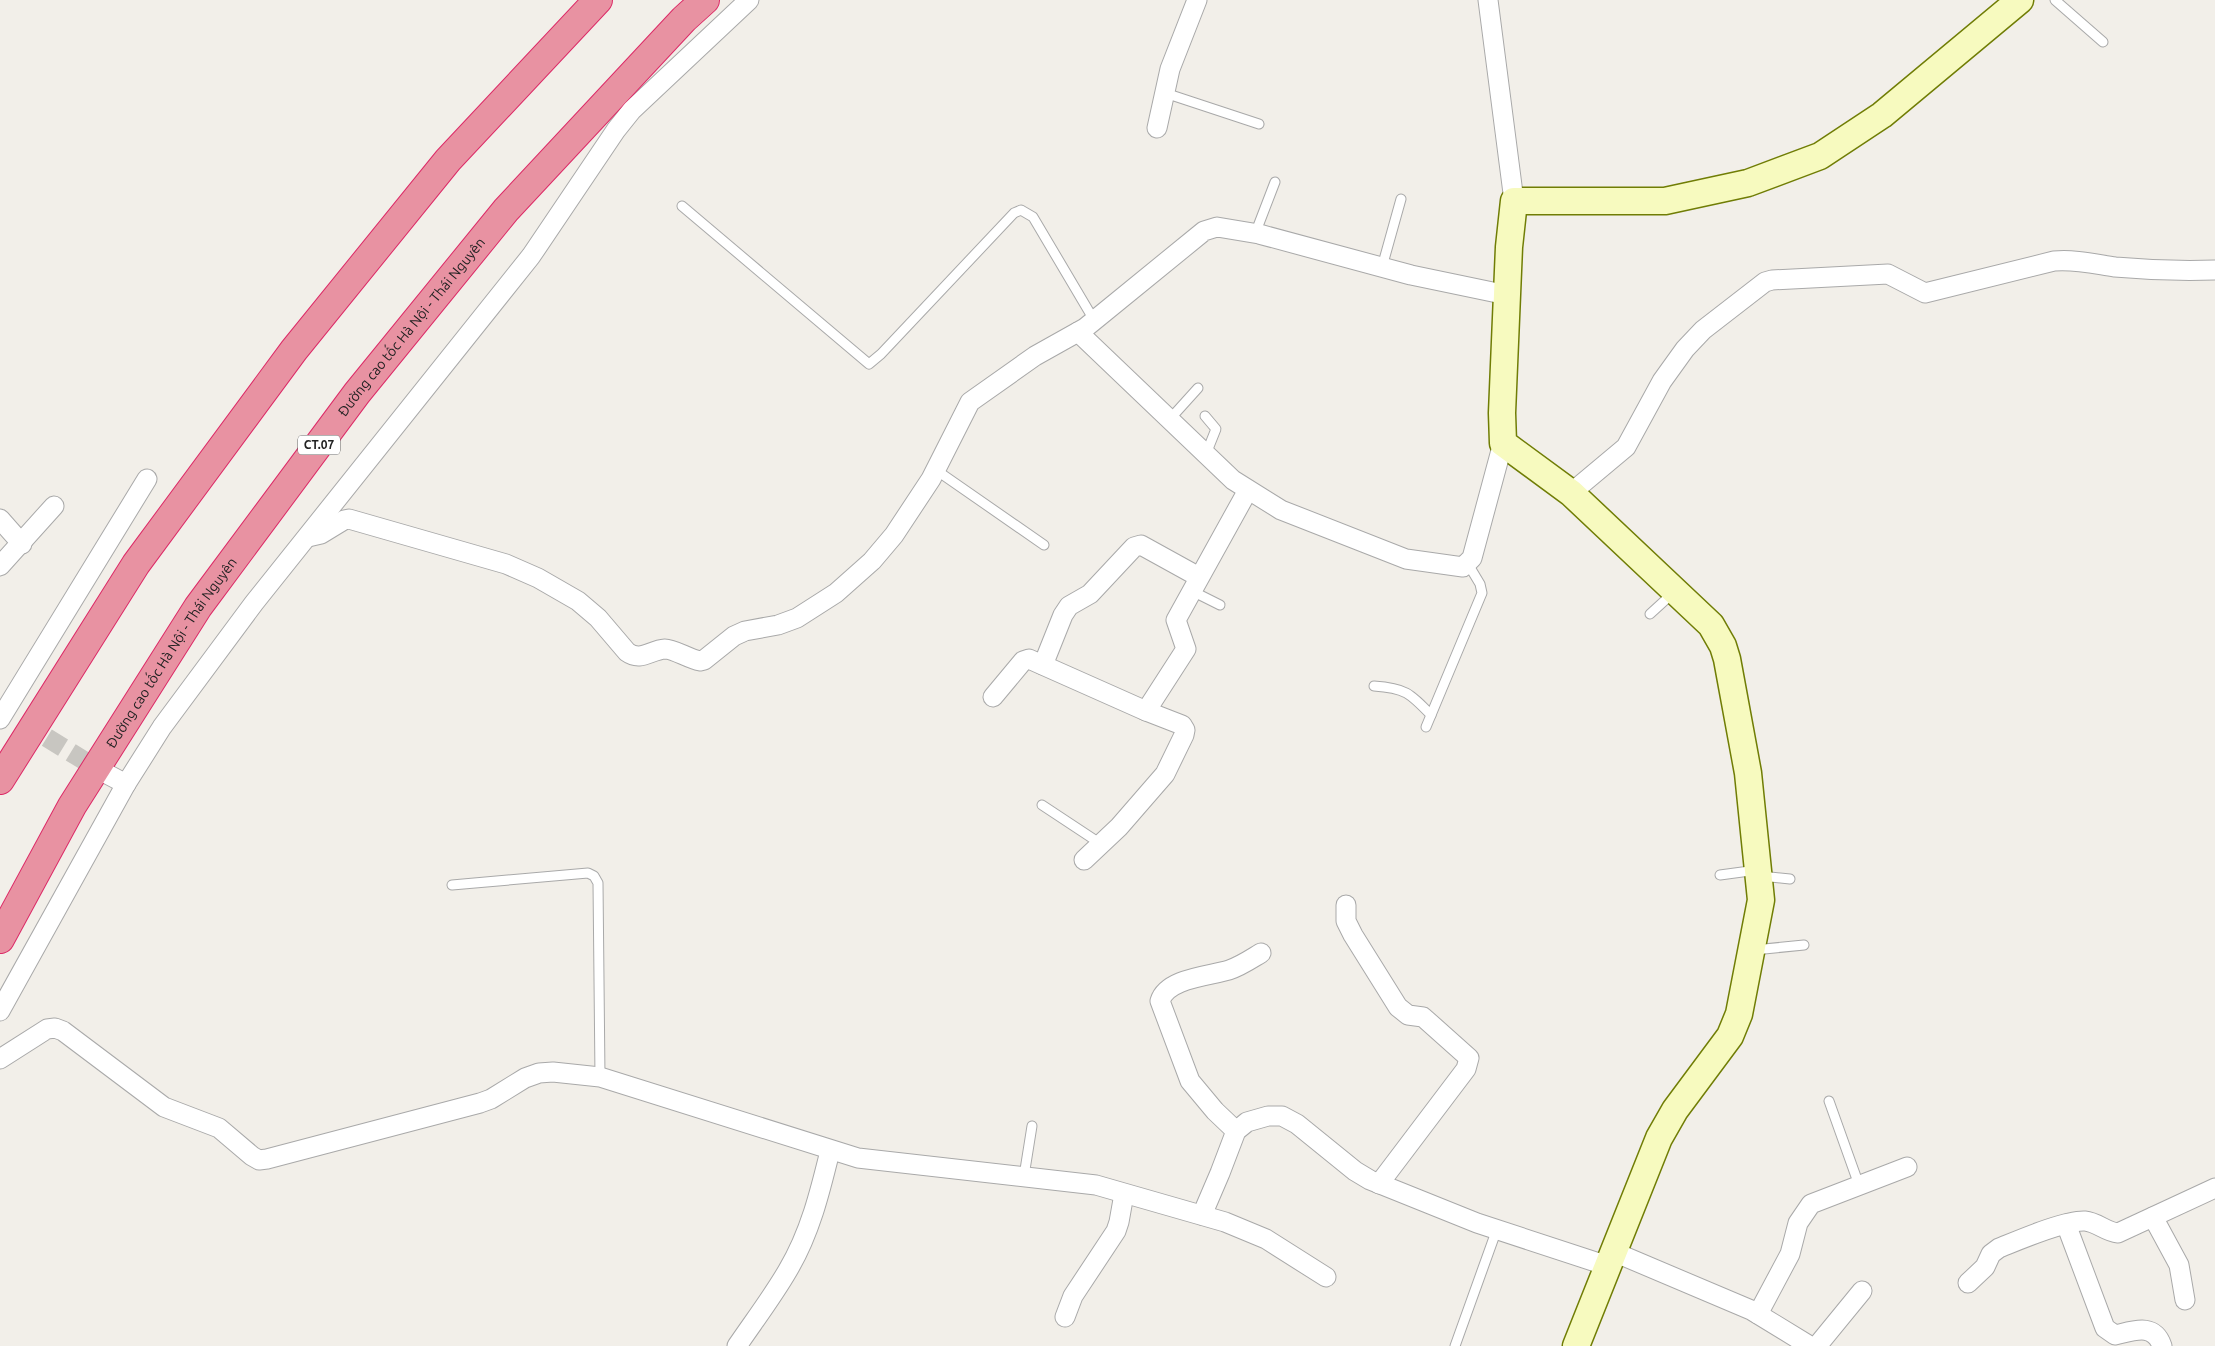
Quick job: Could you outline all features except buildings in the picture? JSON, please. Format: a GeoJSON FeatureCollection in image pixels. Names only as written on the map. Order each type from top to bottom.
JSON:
{"type":"FeatureCollection","features":[{"type":"Feature","properties":{"kind":"highway"},"geometry":{"type":"LineString","coordinates":[[0,780],[136,564],[294,350],[448,160],[598,0]]}},
{"type":"Feature","properties":{"kind":"highway","name":"Đường cao tốc Hà Nội - Thái Nguyên"},"geometry":{"type":"LineString","coordinates":[[0,940],[72,806],[198,607],[357,393],[506,210],[684,19],[705,0]]}},
{"type":"Feature","properties":{"kind":"street"},"geometry":{"type":"LineString","coordinates":[[0,1011],[126,784],[162,727],[197,679],[254,603],[531,256],[616,130],[632,110],[749,0]]}},
{"type":"Feature","properties":{"kind":"street"},"geometry":{"type":"LineString","coordinates":[[1157,128],[1170,69],[1197,0]]}},
{"type":"Feature","properties":{"kind":"street"},"geometry":{"type":"LineString","coordinates":[[1078,332],[1233,480],[1281,510],[1406,558],[1463,568],[1468,564],[1472,558],[1503,443],[1502,413],[1509,247],[1514,201],[1488,0]]}},
{"type":"Feature","properties":{"kind":"street"},"geometry":{"type":"LineString","coordinates":[[1514,201],[1665,200],[1748,183],[1820,156],[1882,114],[2020,0]]}},
{"type":"Feature","properties":{"kind":"street"},"geometry":{"type":"LineString","coordinates":[[308,537],[330,530],[344,520],[357,520],[506,564],[538,578],[578,601],[598,618],[626,652],[633,656],[641,657],[666,649],[700,661],[704,660],[734,636],[745,631],[778,625],[798,618],[836,593],[872,561],[894,535],[936,470],[970,402],[1035,356],[1078,332],[1204,232],[1217,227],[1255,234],[1382,267],[1507,295]]}},
{"type":"Feature","properties":{"kind":"street"},"geometry":{"type":"LineString","coordinates":[[1572,493],[1626,447],[1662,381],[1703,330],[1766,282],[1888,274],[1925,293],[2054,261],[2072,260],[2115,266],[2172,270],[2215,270]]}},
{"type":"Feature","properties":{"kind":"street"},"geometry":{"type":"LineString","coordinates":[[1503,443],[1572,493],[1711,625],[1723,646],[1748,773],[1761,900],[1739,1014],[1730,1036],[1675,1110],[1659,1138],[1576,1346]]}},
{"type":"Feature","properties":{"kind":"street"},"geometry":{"type":"LineString","coordinates":[[23,723],[3,715],[147,479]]}},
{"type":"Feature","properties":{"kind":"street"},"geometry":{"type":"LineString","coordinates":[[1146,711],[1186,649],[1176,620],[1248,490]]}},
{"type":"Feature","properties":{"kind":"street"},"geometry":{"type":"LineString","coordinates":[[0,566],[22,544],[54,506]]}},
{"type":"Feature","properties":{"kind":"street"},"geometry":{"type":"LineString","coordinates":[[0,519],[22,544]]}},
{"type":"Feature","properties":{"kind":"street"},"geometry":{"type":"LineString","coordinates":[[1043,664],[1063,615],[1070,606],[1090,594],[1134,547],[1141,545],[1196,584]]}},
{"type":"Feature","properties":{"kind":"street"},"geometry":{"type":"LineString","coordinates":[[993,697],[1023,661],[1029,659],[1182,726],[1185,730],[1165,774],[1119,828],[1084,860]]}},
{"type":"Feature","properties":{"kind":"street"},"geometry":{"type":"LineString","coordinates":[[107,774],[126,784]]}},
{"type":"Feature","properties":{"kind":"street"},"geometry":{"type":"LineString","coordinates":[[1346,905],[1346,921],[1353,935],[1398,1007],[1408,1015],[1423,1017],[1469,1058],[1466,1069],[1379,1184]]}},
{"type":"Feature","properties":{"kind":"street"},"geometry":{"type":"LineString","coordinates":[[1236,1131],[1215,1111],[1190,1081],[1160,1001],[1162,994],[1168,989],[1183,982],[1242,965],[1261,953]]}},
{"type":"Feature","properties":{"kind":"street"},"geometry":{"type":"LineString","coordinates":[[0,1059],[47,1029],[55,1028],[63,1031],[164,1107],[219,1128],[259,1160],[480,1103],[525,1078],[539,1073],[554,1072],[600,1077],[830,1151],[882,1162],[1096,1185],[1202,1214],[1266,1239],[1326,1277]]}},
{"type":"Feature","properties":{"kind":"street"},"geometry":{"type":"LineString","coordinates":[[1202,1214],[1236,1131],[1254,1119],[1282,1116],[1298,1124],[1355,1171],[1379,1184],[1497,1229],[1611,1259],[1758,1314],[1810,1346]]}},
{"type":"Feature","properties":{"kind":"street"},"geometry":{"type":"LineString","coordinates":[[737,1346],[788,1270],[798,1251],[818,1202],[830,1151]]}},
{"type":"Feature","properties":{"kind":"street"},"geometry":{"type":"LineString","coordinates":[[1758,1314],[1790,1254],[1803,1213],[1811,1204],[1907,1167]]}},
{"type":"Feature","properties":{"kind":"street"},"geometry":{"type":"LineString","coordinates":[[1968,1283],[1985,1267],[1991,1254],[1999,1248],[2066,1224],[2083,1221],[2094,1223],[2111,1232],[2118,1233],[2215,1188]]}},
{"type":"Feature","properties":{"kind":"street"},"geometry":{"type":"LineString","coordinates":[[1065,1316],[1073,1296],[1116,1231],[1124,1194]]}},
{"type":"Feature","properties":{"kind":"street"},"geometry":{"type":"LineString","coordinates":[[2153,1217],[2179,1265],[2185,1300]]}},
{"type":"Feature","properties":{"kind":"street"},"geometry":{"type":"LineString","coordinates":[[2066,1224],[2105,1328],[2114,1335],[2136,1330],[2151,1331],[2156,1335],[2162,1346]]}},
{"type":"Feature","properties":{"kind":"street"},"geometry":{"type":"LineString","coordinates":[[1817,1346],[1862,1291]]}},
{"type":"Feature","properties":{"kind":"lane"},"geometry":{"type":"LineString","coordinates":[[2055,0],[2103,42]]}},
{"type":"Feature","properties":{"kind":"lane"},"geometry":{"type":"LineString","coordinates":[[1165,92],[1260,124]]}},
{"type":"Feature","properties":{"kind":"lane"},"geometry":{"type":"LineString","coordinates":[[1255,234],[1275,182]]}},
{"type":"Feature","properties":{"kind":"lane"},"geometry":{"type":"LineString","coordinates":[[1382,267],[1401,199]]}},
{"type":"Feature","properties":{"kind":"lane"},"geometry":{"type":"LineString","coordinates":[[682,206],[869,364],[882,354],[1014,213],[1021,210],[1033,217],[1094,320]]}},
{"type":"Feature","properties":{"kind":"lane"},"geometry":{"type":"LineString","coordinates":[[1170,420],[1198,388]]}},
{"type":"Feature","properties":{"kind":"lane"},"geometry":{"type":"LineString","coordinates":[[1205,416],[1216,428],[1206,454]]}},
{"type":"Feature","properties":{"kind":"lane"},"geometry":{"type":"LineString","coordinates":[[936,470],[1044,545]]}},
{"type":"Feature","properties":{"kind":"lane"},"geometry":{"type":"LineString","coordinates":[[1426,727],[1482,593],[1480,584],[1468,564]]}},
{"type":"Feature","properties":{"kind":"lane"},"geometry":{"type":"LineString","coordinates":[[1196,584],[1220,606]]}},
{"type":"Feature","properties":{"kind":"lane"},"geometry":{"type":"LineString","coordinates":[[1650,614],[1675,591]]}},
{"type":"Feature","properties":{"kind":"lane"},"geometry":{"type":"LineString","coordinates":[[1374,686],[1396,688],[1414,697],[1431,715]]}},
{"type":"Feature","properties":{"kind":"lane"},"geometry":{"type":"LineString","coordinates":[[1042,805],[1101,844]]}},
{"type":"Feature","properties":{"kind":"lane"},"geometry":{"type":"LineString","coordinates":[[452,885],[588,872],[594,876],[598,883],[599,899],[600,1077]]}},
{"type":"Feature","properties":{"kind":"lane"},"geometry":{"type":"LineString","coordinates":[[1720,875],[1758,873],[1790,879]]}},
{"type":"Feature","properties":{"kind":"lane"},"geometry":{"type":"LineString","coordinates":[[1751,950],[1804,946]]}},
{"type":"Feature","properties":{"kind":"lane"},"geometry":{"type":"LineString","coordinates":[[1829,1101],[1859,1185]]}},
{"type":"Feature","properties":{"kind":"lane"},"geometry":{"type":"LineString","coordinates":[[1024,1176],[1032,1126]]}},
{"type":"Feature","properties":{"kind":"lane"},"geometry":{"type":"LineString","coordinates":[[1455,1346],[1497,1229]]}},
{"type":"Feature","properties":{"kind":"tunnel"},"geometry":{"type":"LineString","coordinates":[[23,723],[106,774]]}}]}
